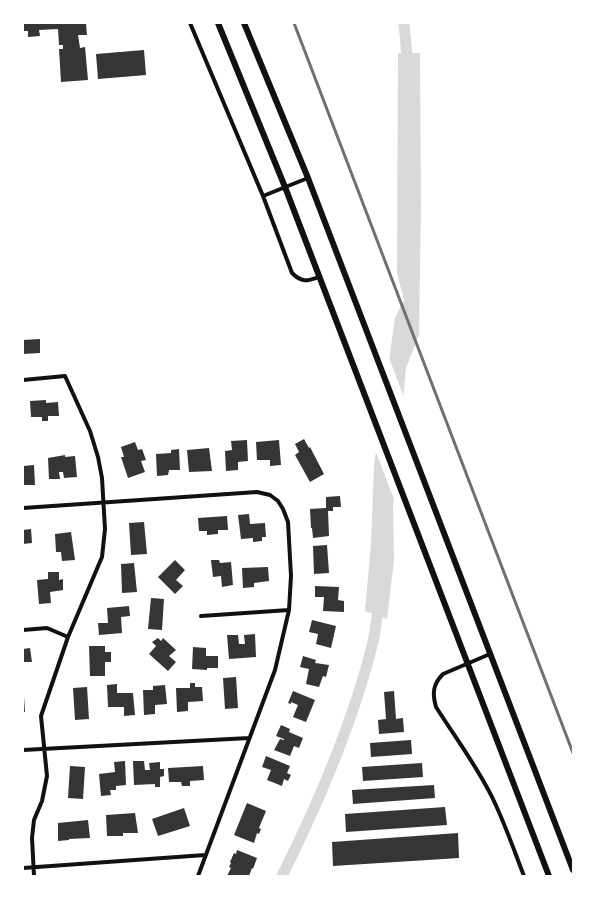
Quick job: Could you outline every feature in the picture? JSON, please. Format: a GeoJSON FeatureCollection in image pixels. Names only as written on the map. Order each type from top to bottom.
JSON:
{"type":"FeatureCollection","features":[{"type":"Feature","properties":{"kind":"main road"},"geometry":{"type":"LineString","coordinates":[[218,23],[285,187],[549,876]]}},
{"type":"Feature","properties":{"kind":"main road"},"geometry":{"type":"LineString","coordinates":[[244,23],[308,178],[573,870]]}},
{"type":"Feature","properties":{"kind":"street"},"geometry":{"type":"LineString","coordinates":[[190,23],[263,196],[292,273],[297,279],[302,281],[319,277]]}},
{"type":"Feature","properties":{"kind":"street"},"geometry":{"type":"LineString","coordinates":[[263,196],[308,178]]}},
{"type":"Feature","properties":{"kind":"street"},"geometry":{"type":"LineString","coordinates":[[23,380],[65,376],[90,431],[98,457],[102,478],[105,529],[102,557],[68,637],[42,716],[46,776],[42,801],[34,820],[32,838],[34,876]]}},
{"type":"Feature","properties":{"kind":"street"},"geometry":{"type":"LineString","coordinates":[[23,508],[257,492],[270,496],[278,501],[283,509],[288,522],[291,576],[289,610],[275,670],[198,876]]}},
{"type":"Feature","properties":{"kind":"street"},"geometry":{"type":"LineString","coordinates":[[201,616],[289,610]]}},
{"type":"Feature","properties":{"kind":"street"},"geometry":{"type":"LineString","coordinates":[[23,630],[47,628],[68,637]]}},
{"type":"Feature","properties":{"kind":"street"},"geometry":{"type":"LineString","coordinates":[[490,654],[443,674],[434,687],[433,697],[436,707],[477,771],[492,798],[504,824],[524,876]]}},
{"type":"Feature","properties":{"kind":"street"},"geometry":{"type":"LineString","coordinates":[[23,750],[249,738]]}},
{"type":"Feature","properties":{"kind":"street"},"geometry":{"type":"LineString","coordinates":[[23,868],[205,855]]}},
{"type":"Feature","properties":{"kind":"shaded area"},"geometry":{"type":"Polygon","coordinates":[[[398,53],[420,53],[421,205],[419,335],[406,368],[393,507],[394,560],[387,619],[365,611],[371,543],[374,466],[395,318],[404,300],[397,273],[398,53]]]}},
{"type":"Feature","properties":{"kind":"pier"},"geometry":{"type":"Polygon","coordinates":[[[388,355],[405,400],[395,502],[374,447],[388,355]]]}},
{"type":"Feature","properties":{"kind":"building"},"geometry":{"type":"Polygon","coordinates":[[[23,23],[86,23],[87,35],[78,35],[80,48],[85,47],[88,80],[61,82],[59,49],[63,49],[63,45],[59,45],[58,29],[39,30],[40,36],[28,37],[28,31],[23,31],[23,23]]]}},
{"type":"Feature","properties":{"kind":"building"},"geometry":{"type":"Polygon","coordinates":[[[144,50],[146,75],[98,79],[96,54],[144,50]]]}},
{"type":"Feature","properties":{"kind":"building"},"geometry":{"type":"Polygon","coordinates":[[[40,339],[40,353],[23,354],[23,340],[40,339]]]}},
{"type":"Feature","properties":{"kind":"building"},"geometry":{"type":"Polygon","coordinates":[[[46,400],[46,403],[58,402],[59,416],[48,416],[48,421],[42,421],[42,417],[31,417],[30,401],[46,400]]]}},
{"type":"Feature","properties":{"kind":"building"},"geometry":{"type":"Polygon","coordinates":[[[304,439],[309,448],[310,447],[324,474],[310,482],[295,455],[299,452],[295,444],[304,439]]]}},
{"type":"Feature","properties":{"kind":"building"},"geometry":{"type":"Polygon","coordinates":[[[247,440],[248,461],[238,462],[238,470],[226,471],[225,451],[232,450],[231,441],[247,440]]]}},
{"type":"Feature","properties":{"kind":"building"},"geometry":{"type":"Polygon","coordinates":[[[279,440],[281,465],[270,466],[270,460],[257,460],[256,442],[279,440]]]}},
{"type":"Feature","properties":{"kind":"building"},"geometry":{"type":"Polygon","coordinates":[[[135,442],[138,450],[142,449],[146,460],[141,461],[145,472],[128,478],[121,457],[124,457],[121,447],[135,442]]]}},
{"type":"Feature","properties":{"kind":"building"},"geometry":{"type":"Polygon","coordinates":[[[209,448],[212,471],[189,472],[187,450],[209,448]]]}},
{"type":"Feature","properties":{"kind":"building"},"geometry":{"type":"Polygon","coordinates":[[[179,449],[180,470],[169,470],[168,475],[157,476],[156,454],[171,453],[171,450],[179,449]]]}},
{"type":"Feature","properties":{"kind":"building"},"geometry":{"type":"Polygon","coordinates":[[[65,455],[65,457],[75,456],[77,477],[64,478],[63,472],[59,472],[60,479],[49,479],[48,458],[65,455]]]}},
{"type":"Feature","properties":{"kind":"building"},"geometry":{"type":"Polygon","coordinates":[[[34,465],[35,485],[23,485],[23,466],[34,465]]]}},
{"type":"Feature","properties":{"kind":"building"},"geometry":{"type":"Polygon","coordinates":[[[340,496],[341,507],[333,507],[333,511],[328,511],[329,536],[313,538],[310,509],[326,508],[326,497],[340,496]]]}},
{"type":"Feature","properties":{"kind":"building"},"geometry":{"type":"Polygon","coordinates":[[[249,514],[250,524],[265,523],[266,537],[262,537],[262,541],[253,542],[253,538],[241,539],[238,515],[249,514]]]}},
{"type":"Feature","properties":{"kind":"building"},"geometry":{"type":"Polygon","coordinates":[[[227,516],[228,530],[218,530],[218,534],[207,535],[207,531],[199,531],[198,518],[227,516]]]}},
{"type":"Feature","properties":{"kind":"building"},"geometry":{"type":"Polygon","coordinates":[[[144,522],[147,554],[131,555],[129,523],[144,522]]]}},
{"type":"Feature","properties":{"kind":"building"},"geometry":{"type":"Polygon","coordinates":[[[31,529],[32,543],[23,544],[23,530],[31,529]]]}},
{"type":"Feature","properties":{"kind":"building"},"geometry":{"type":"Polygon","coordinates":[[[71,532],[75,560],[62,561],[61,552],[56,552],[55,534],[71,532]]]}},
{"type":"Feature","properties":{"kind":"building"},"geometry":{"type":"Polygon","coordinates":[[[327,545],[329,573],[314,574],[313,546],[327,545]]]}},
{"type":"Feature","properties":{"kind":"building"},"geometry":{"type":"Polygon","coordinates":[[[175,560],[185,570],[176,580],[183,586],[175,594],[158,577],[175,560]]]}},
{"type":"Feature","properties":{"kind":"building"},"geometry":{"type":"Polygon","coordinates":[[[211,560],[219,560],[220,563],[231,562],[233,585],[222,587],[221,576],[213,577],[211,560]]]}},
{"type":"Feature","properties":{"kind":"building"},"geometry":{"type":"Polygon","coordinates":[[[134,563],[137,592],[122,593],[121,564],[134,563]]]}},
{"type":"Feature","properties":{"kind":"building"},"geometry":{"type":"Polygon","coordinates":[[[268,567],[269,581],[254,583],[254,587],[243,588],[242,568],[268,567]]]}},
{"type":"Feature","properties":{"kind":"building"},"geometry":{"type":"Polygon","coordinates":[[[48,572],[59,572],[59,580],[63,579],[63,590],[50,592],[51,603],[39,604],[37,580],[48,579],[48,572]]]}},
{"type":"Feature","properties":{"kind":"building"},"geometry":{"type":"Polygon","coordinates":[[[315,586],[339,587],[338,600],[344,601],[344,612],[323,611],[324,597],[315,597],[315,586]]]}},
{"type":"Feature","properties":{"kind":"building"},"geometry":{"type":"Polygon","coordinates":[[[151,598],[164,599],[162,630],[148,629],[151,598]]]}},
{"type":"Feature","properties":{"kind":"building"},"geometry":{"type":"Polygon","coordinates":[[[129,606],[130,616],[121,617],[122,633],[99,635],[98,623],[108,623],[107,608],[129,606]]]}},
{"type":"Feature","properties":{"kind":"building"},"geometry":{"type":"Polygon","coordinates":[[[312,620],[336,626],[331,648],[316,644],[318,634],[309,632],[312,620]]]}},
{"type":"Feature","properties":{"kind":"building"},"geometry":{"type":"Polygon","coordinates":[[[255,634],[256,657],[229,659],[227,635],[238,635],[239,644],[245,644],[244,635],[255,634]]]}},
{"type":"Feature","properties":{"kind":"building"},"geometry":{"type":"Polygon","coordinates":[[[158,638],[161,641],[163,638],[176,650],[169,656],[176,662],[168,671],[149,654],[156,646],[152,642],[158,638]]]}},
{"type":"Feature","properties":{"kind":"building"},"geometry":{"type":"Polygon","coordinates":[[[89,646],[105,646],[105,652],[111,652],[111,662],[105,662],[105,676],[90,676],[89,646]]]}},
{"type":"Feature","properties":{"kind":"building"},"geometry":{"type":"Polygon","coordinates":[[[193,647],[206,648],[206,656],[218,656],[218,668],[207,668],[207,670],[192,669],[193,647]]]}},
{"type":"Feature","properties":{"kind":"building"},"geometry":{"type":"Polygon","coordinates":[[[30,648],[32,662],[23,662],[23,649],[30,648]]]}},
{"type":"Feature","properties":{"kind":"building"},"geometry":{"type":"Polygon","coordinates":[[[303,656],[316,660],[315,663],[329,665],[326,677],[323,676],[319,687],[306,684],[309,669],[300,667],[303,656]]]}},
{"type":"Feature","properties":{"kind":"building"},"geometry":{"type":"Polygon","coordinates":[[[236,677],[238,708],[225,709],[223,678],[236,677]]]}},
{"type":"Feature","properties":{"kind":"building"},"geometry":{"type":"Polygon","coordinates":[[[190,683],[195,683],[195,687],[202,687],[203,701],[188,702],[188,711],[177,712],[176,688],[190,688],[190,683]]]}},
{"type":"Feature","properties":{"kind":"building"},"geometry":{"type":"Polygon","coordinates":[[[117,684],[117,693],[133,693],[135,715],[124,716],[124,707],[108,707],[107,685],[117,684]]]}},
{"type":"Feature","properties":{"kind":"building"},"geometry":{"type":"Polygon","coordinates":[[[165,685],[167,704],[155,705],[155,714],[144,715],[143,690],[153,690],[153,686],[165,685]]]}},
{"type":"Feature","properties":{"kind":"building"},"geometry":{"type":"Polygon","coordinates":[[[87,687],[89,719],[75,720],[73,688],[87,687]]]}},
{"type":"Feature","properties":{"kind":"building"},"geometry":{"type":"Polygon","coordinates":[[[293,691],[315,700],[306,722],[293,717],[298,705],[291,702],[291,704],[288,703],[293,691]]]}},
{"type":"Feature","properties":{"kind":"building"},"geometry":{"type":"Polygon","coordinates":[[[394,691],[396,719],[403,718],[404,732],[379,734],[378,720],[386,719],[384,692],[394,691]]]}},
{"type":"Feature","properties":{"kind":"building"},"geometry":{"type":"Polygon","coordinates":[[[24,696],[25,712],[23,712],[24,696]]]}},
{"type":"Feature","properties":{"kind":"building"},"geometry":{"type":"Polygon","coordinates":[[[281,725],[290,729],[289,732],[303,738],[299,748],[294,746],[290,756],[274,750],[280,739],[284,740],[276,736],[281,725]]]}},
{"type":"Feature","properties":{"kind":"building"},"geometry":{"type":"Polygon","coordinates":[[[411,740],[412,754],[371,757],[370,743],[411,740]]]}},
{"type":"Feature","properties":{"kind":"building"},"geometry":{"type":"Polygon","coordinates":[[[266,756],[290,766],[287,773],[291,775],[288,781],[284,779],[282,786],[267,780],[271,770],[262,767],[266,756]]]}},
{"type":"Feature","properties":{"kind":"building"},"geometry":{"type":"Polygon","coordinates":[[[125,761],[126,785],[116,786],[116,790],[110,790],[111,795],[101,796],[99,774],[115,772],[114,762],[125,761]]]}},
{"type":"Feature","properties":{"kind":"building"},"geometry":{"type":"Polygon","coordinates":[[[133,761],[144,761],[145,770],[150,770],[149,763],[160,762],[160,769],[164,769],[164,776],[160,777],[160,787],[155,787],[155,784],[134,785],[133,761]]]}},
{"type":"Feature","properties":{"kind":"building"},"geometry":{"type":"Polygon","coordinates":[[[422,763],[423,777],[363,781],[362,767],[422,763]]]}},
{"type":"Feature","properties":{"kind":"building"},"geometry":{"type":"Polygon","coordinates":[[[70,766],[85,767],[83,799],[68,798],[70,766]]]}},
{"type":"Feature","properties":{"kind":"building"},"geometry":{"type":"Polygon","coordinates":[[[203,766],[204,780],[190,781],[190,786],[182,786],[181,782],[169,782],[168,768],[203,766]]]}},
{"type":"Feature","properties":{"kind":"building"},"geometry":{"type":"Polygon","coordinates":[[[434,785],[435,798],[353,804],[352,790],[434,785]]]}},
{"type":"Feature","properties":{"kind":"building"},"geometry":{"type":"Polygon","coordinates":[[[247,803],[266,811],[259,828],[261,829],[259,834],[257,833],[254,843],[234,835],[247,803]]]}},
{"type":"Feature","properties":{"kind":"building"},"geometry":{"type":"Polygon","coordinates":[[[445,807],[447,825],[346,832],[345,814],[445,807]]]}},
{"type":"Feature","properties":{"kind":"building"},"geometry":{"type":"Polygon","coordinates":[[[184,808],[190,826],[158,836],[152,819],[184,808]]]}},
{"type":"Feature","properties":{"kind":"building"},"geometry":{"type":"Polygon","coordinates":[[[135,813],[138,833],[123,833],[123,836],[107,836],[106,815],[135,813]]]}},
{"type":"Feature","properties":{"kind":"building"},"geometry":{"type":"Polygon","coordinates":[[[88,820],[90,838],[58,841],[58,823],[88,820]]]}},
{"type":"Feature","properties":{"kind":"building"},"geometry":{"type":"Polygon","coordinates":[[[458,833],[459,858],[333,866],[332,842],[458,833]]]}},
{"type":"Feature","properties":{"kind":"building"},"geometry":{"type":"Polygon","coordinates":[[[237,850],[257,858],[249,876],[227,876],[231,868],[229,867],[230,862],[237,850]]]}},
{"type":"Feature","properties":{"kind":"waterway"},"geometry":{"type":"LineString","coordinates":[[404,23],[408,68]]}},
{"type":"Feature","properties":{"kind":"waterway"},"geometry":{"type":"LineString","coordinates":[[282,876],[322,791],[356,702],[373,642],[379,600]]}},
{"type":"Feature","properties":{"kind":"railway"},"geometry":{"type":"LineString","coordinates":[[294,23],[573,753]]}}]}
